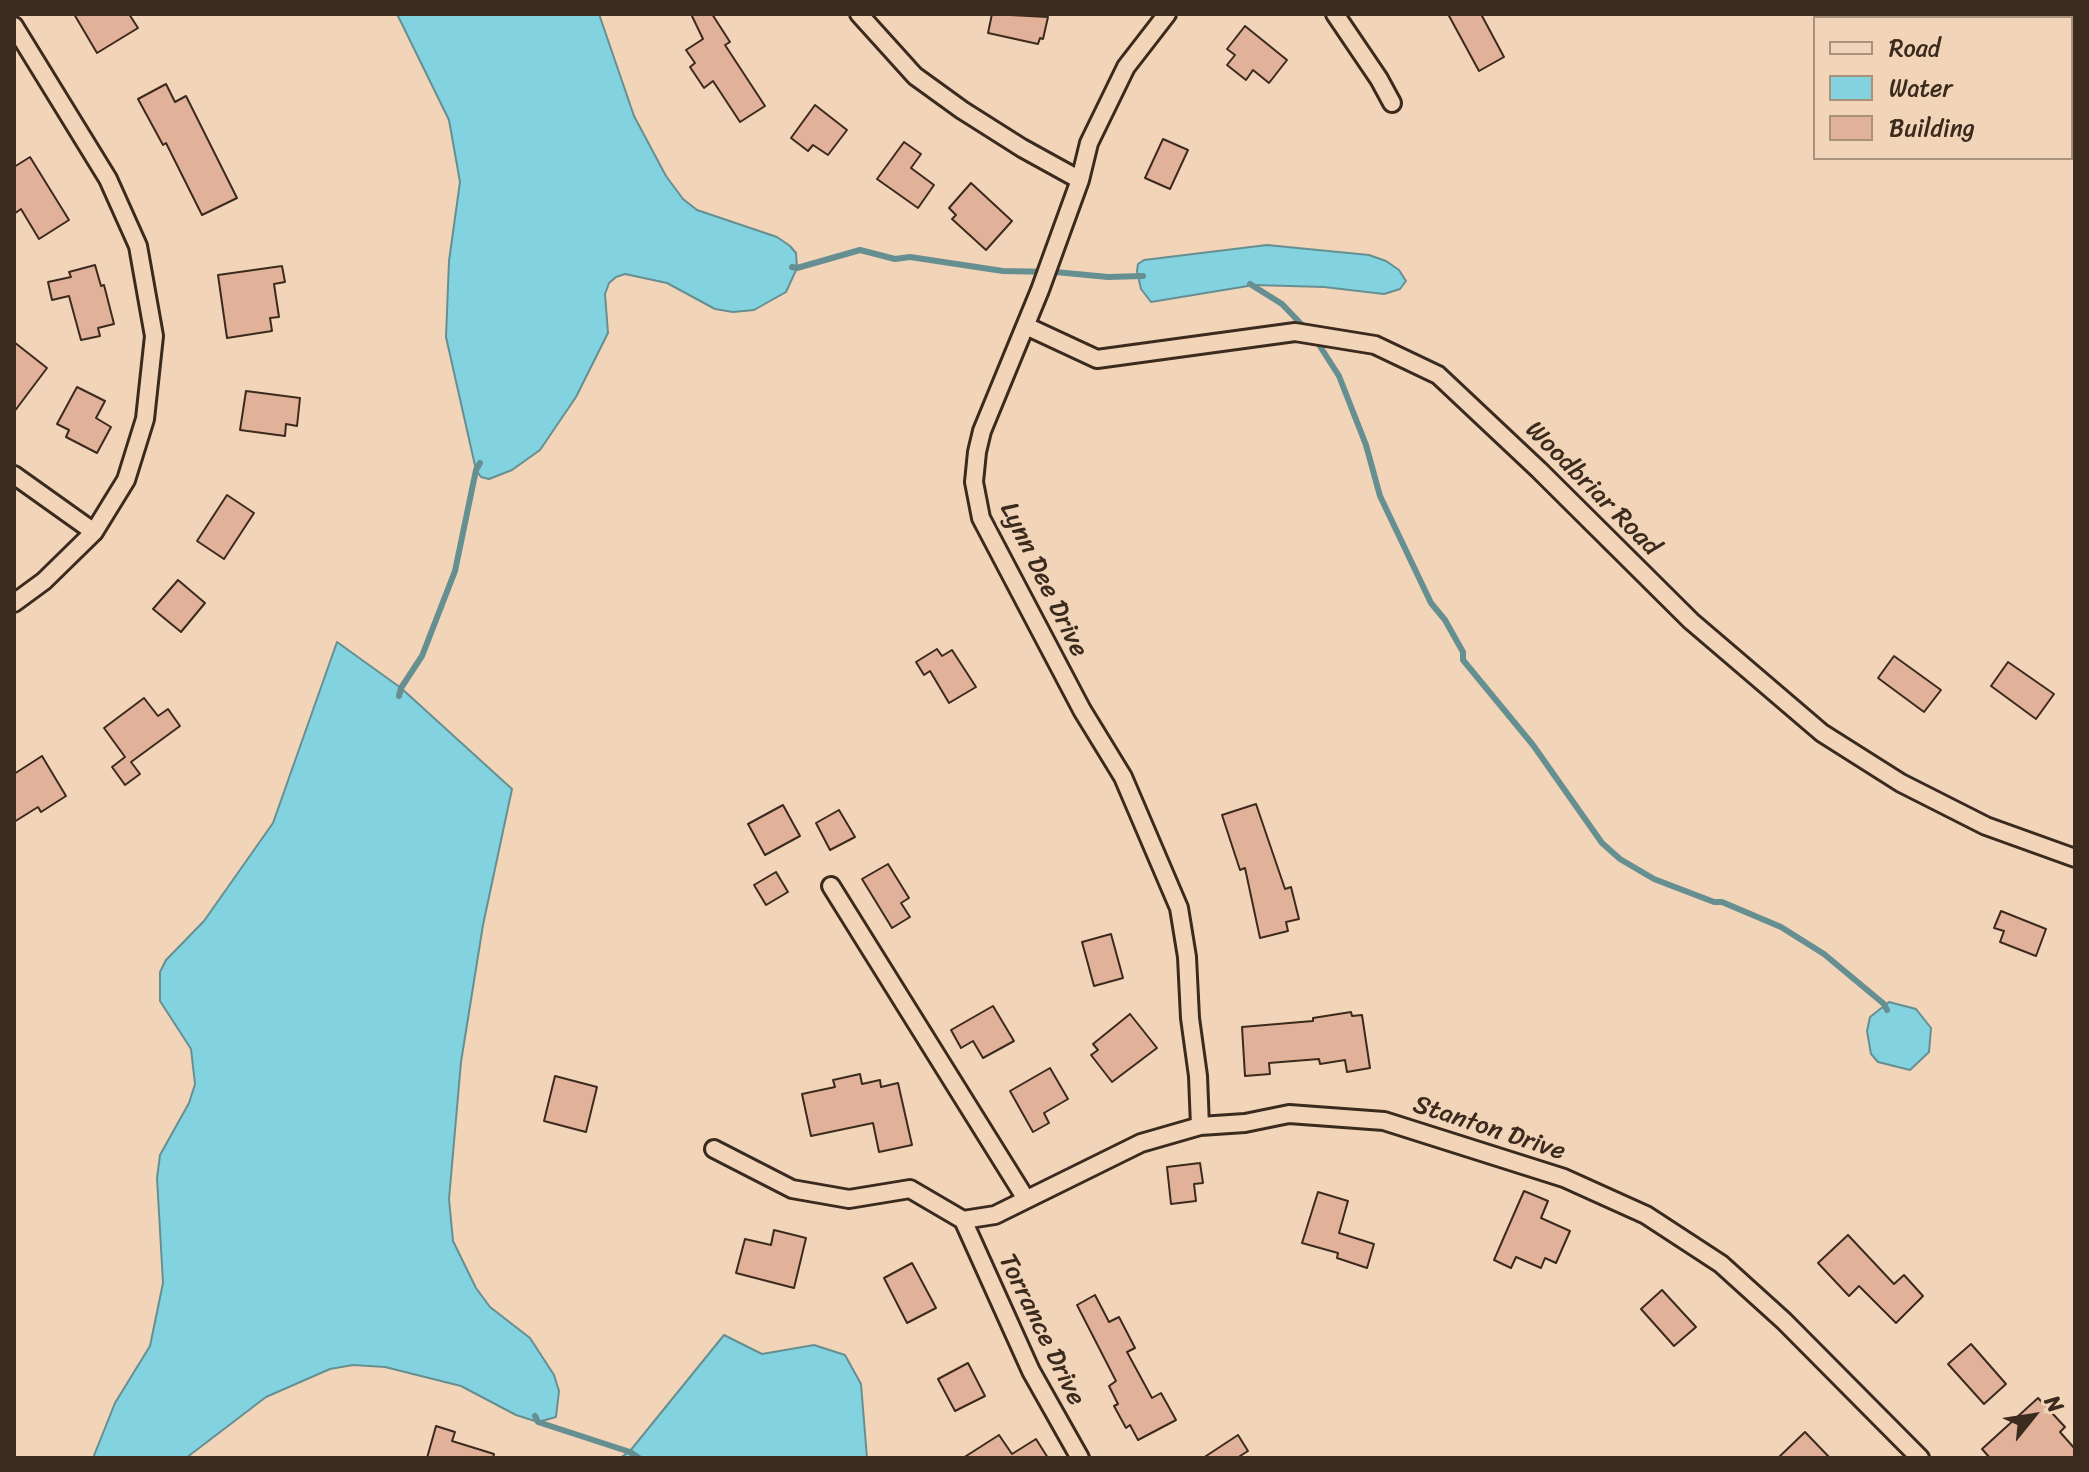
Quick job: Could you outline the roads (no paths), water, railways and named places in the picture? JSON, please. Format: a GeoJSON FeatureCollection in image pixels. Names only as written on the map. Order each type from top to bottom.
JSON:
{"type":"FeatureCollection","features":[{"type":"Feature","properties":{"kind":"street"},"geometry":{"type":"LineString","coordinates":[[859,14],[915,76],[1010,141],[1080,180]]}},
{"type":"Feature","properties":{"kind":"street","name":"Lynn Dee Drive"},"geometry":{"type":"LineString","coordinates":[[1167,14],[1126,67],[1089,143],[1080,180],[1026,326],[982,431],[974,482],[981,518],[1082,710],[1123,777],[1179,908],[1187,957],[1200,1126]]}},
{"type":"Feature","properties":{"kind":"street"},"geometry":{"type":"LineString","coordinates":[[1335,14],[1392,103]]}},
{"type":"Feature","properties":{"kind":"street"},"geometry":{"type":"LineString","coordinates":[[14,26],[108,179],[138,246],[154,336],[145,419],[126,480],[94,532],[44,581],[14,603]]}},
{"type":"Feature","properties":{"kind":"street","name":"Woodbriar Road"},"geometry":{"type":"LineString","coordinates":[[1026,326],[1097,359],[1295,332],[1375,345],[1438,375],[1529,460],[1691,621],[1822,733],[1901,783],[1986,826],[2075,858]]}},
{"type":"Feature","properties":{"kind":"street"},"geometry":{"type":"LineString","coordinates":[[14,475],[94,532]]}},
{"type":"Feature","properties":{"kind":"street"},"geometry":{"type":"LineString","coordinates":[[831,886],[1026,1199]]}},
{"type":"Feature","properties":{"kind":"street","name":"Stanton Drive"},"geometry":{"type":"LineString","coordinates":[[963,1220],[995,1215],[1141,1143],[1200,1126],[1245,1123],[1289,1114],[1384,1121],[1564,1178],[1646,1215],[1721,1264],[1784,1321],[1920,1458]]}},
{"type":"Feature","properties":{"kind":"street"},"geometry":{"type":"LineString","coordinates":[[714,1149],[792,1189],[849,1199],[910,1189],[963,1220]]}},
{"type":"Feature","properties":{"kind":"street","name":"Torrance Drive"},"geometry":{"type":"LineString","coordinates":[[963,1220],[1031,1371],[1080,1458]]}},
{"type":"Feature","properties":{"kind":"water"},"geometry":{"type":"Polygon","coordinates":[[[397,14],[599,14],[634,116],[666,176],[683,199],[697,210],[777,237],[790,246],[796,253],[797,268],[786,292],[754,310],[733,312],[715,309],[667,283],[625,274],[616,277],[609,283],[605,294],[608,333],[576,397],[540,450],[512,470],[489,479],[481,477],[476,470],[446,337],[449,261],[460,182],[449,120],[397,14]]]}},
{"type":"Feature","properties":{"kind":"water"},"geometry":{"type":"Polygon","coordinates":[[[1267,245],[1369,255],[1399,270],[1406,281],[1400,289],[1384,294],[1324,287],[1254,285],[1151,302],[1141,289],[1137,271],[1138,264],[1144,260],[1267,245]]]}},
{"type":"Feature","properties":{"kind":"water"},"geometry":{"type":"Polygon","coordinates":[[[337,642],[401,688],[512,789],[483,925],[461,1062],[449,1199],[453,1241],[476,1288],[490,1307],[530,1338],[554,1375],[559,1391],[556,1417],[538,1422],[516,1415],[461,1386],[385,1367],[353,1365],[330,1369],[266,1397],[186,1458],[93,1458],[115,1403],[150,1346],[163,1283],[157,1178],[160,1155],[189,1103],[195,1084],[191,1049],[160,1001],[160,972],[166,960],[204,921],[273,823],[337,642]]]}},
{"type":"Feature","properties":{"kind":"water"},"geometry":{"type":"Polygon","coordinates":[[[1889,1002],[1916,1009],[1931,1028],[1929,1052],[1910,1070],[1878,1062],[1871,1054],[1867,1031],[1870,1017],[1889,1002]]]}},
{"type":"Feature","properties":{"kind":"water"},"geometry":{"type":"Polygon","coordinates":[[[724,1335],[762,1354],[814,1345],[845,1355],[861,1384],[867,1458],[620,1458],[630,1451],[724,1335]]]}},
{"type":"Feature","properties":{"kind":"waterway"},"geometry":{"type":"LineString","coordinates":[[792,267],[860,250],[895,259],[910,257],[1003,271],[1143,276]]}},
{"type":"Feature","properties":{"kind":"waterway"},"geometry":{"type":"LineString","coordinates":[[1250,284],[1282,304],[1306,329]]}},
{"type":"Feature","properties":{"kind":"waterway"},"geometry":{"type":"LineString","coordinates":[[1316,340],[1339,376],[1366,445],[1380,496],[1431,603],[1445,620],[1463,652],[1463,660],[1533,745],[1602,843],[1620,859],[1654,879],[1714,902],[1722,902],[1781,927],[1824,954],[1884,1004],[1887,1010]]}},
{"type":"Feature","properties":{"kind":"waterway"},"geometry":{"type":"LineString","coordinates":[[399,696],[422,656],[455,571],[480,463]]}},
{"type":"Feature","properties":{"kind":"waterway"},"geometry":{"type":"LineString","coordinates":[[535,1416],[538,1422],[630,1452],[639,1458]]}}]}
